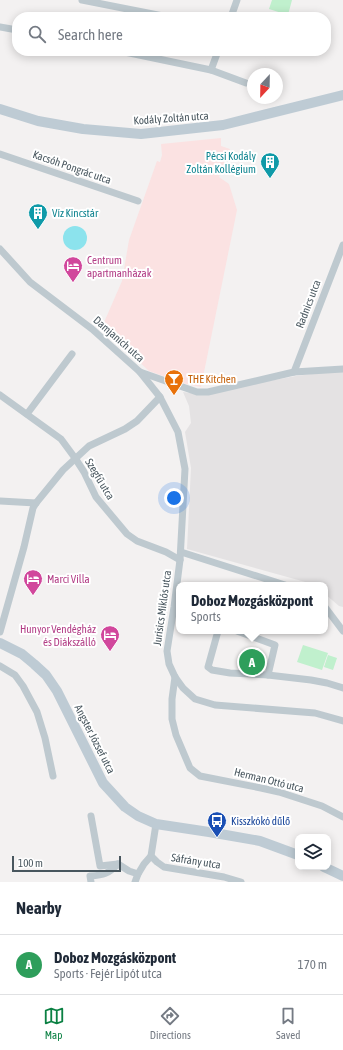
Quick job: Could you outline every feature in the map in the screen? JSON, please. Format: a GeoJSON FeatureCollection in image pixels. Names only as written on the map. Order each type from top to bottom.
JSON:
{"type":"FeatureCollection","features":[{"type":"Feature","properties":{"kind":"street"},"geometry":{"type":"LineString","coordinates":[[82,0],[104,2],[147,12]]}},
{"type":"Feature","properties":{"kind":"street"},"geometry":{"type":"LineString","coordinates":[[233,12],[237,0]]}},
{"type":"Feature","properties":{"kind":"street"},"geometry":{"type":"LineString","coordinates":[[0,27],[12,29]]}},
{"type":"Feature","properties":{"kind":"street"},"geometry":{"type":"LineString","coordinates":[[144,56],[211,70],[246,83]]}},
{"type":"Feature","properties":{"kind":"street"},"geometry":{"type":"LineString","coordinates":[[211,70],[216,56]]}},
{"type":"Feature","properties":{"kind":"street","name":"Kodály Zoltán utca"},"geometry":{"type":"LineString","coordinates":[[0,110],[38,121],[83,129],[141,134],[223,125],[343,95]]}},
{"type":"Feature","properties":{"kind":"street","name":"Kacsóh Pongrác utca"},"geometry":{"type":"LineString","coordinates":[[0,154],[138,201]]}},
{"type":"Feature","properties":{"kind":"street","name":"Radnics utca"},"geometry":{"type":"LineString","coordinates":[[294,372],[343,245]]}},
{"type":"Feature","properties":{"kind":"street","name":"Damjanich utca"},"geometry":{"type":"LineString","coordinates":[[0,249],[30,282],[92,329],[140,372],[197,392],[208,392],[294,372],[343,369]]}},
{"type":"Feature","properties":{"kind":"street"},"geometry":{"type":"LineString","coordinates":[[27,414],[72,354]]}},
{"type":"Feature","properties":{"kind":"street","name":"Jurisics Miklós utca"},"geometry":{"type":"LineString","coordinates":[[140,372],[160,398],[178,432],[185,469],[179,582]]}},
{"type":"Feature","properties":{"kind":"street","name":"Szegfű utca"},"geometry":{"type":"LineString","coordinates":[[0,395],[61,439],[84,472],[96,497],[127,534],[137,541],[166,552],[180,560]]}},
{"type":"Feature","properties":{"kind":"street"},"geometry":{"type":"LineString","coordinates":[[0,632],[24,547],[33,508],[36,503],[63,470],[89,446],[125,429],[136,421],[160,398]]}},
{"type":"Feature","properties":{"kind":"street"},"geometry":{"type":"LineString","coordinates":[[0,501],[36,503]]}},
{"type":"Feature","properties":{"kind":"street"},"geometry":{"type":"LineString","coordinates":[[181,552],[276,582]]}},
{"type":"Feature","properties":{"kind":"street"},"geometry":{"type":"LineString","coordinates":[[328,611],[343,631]]}},
{"type":"Feature","properties":{"kind":"street","name":"Jurisics Miklós utca"},"geometry":{"type":"LineString","coordinates":[[176,612],[167,651],[169,664],[182,688],[195,699],[215,705],[315,713],[343,721]]}},
{"type":"Feature","properties":{"kind":"street"},"geometry":{"type":"LineString","coordinates":[[217,634],[208,667],[212,670],[311,680],[343,688]]}},
{"type":"Feature","properties":{"kind":"street"},"geometry":{"type":"LineString","coordinates":[[245,634],[275,645],[268,675]]}},
{"type":"Feature","properties":{"kind":"street","name":"Angster József utca"},"geometry":{"type":"LineString","coordinates":[[0,643],[22,654],[46,675],[57,691],[103,783],[125,808],[156,824],[260,841],[295,854]]}},
{"type":"Feature","properties":{"kind":"street"},"geometry":{"type":"LineString","coordinates":[[0,666],[15,675],[23,686],[37,712],[46,738],[53,776]]}},
{"type":"Feature","properties":{"kind":"street","name":"Herman Ottó utca"},"geometry":{"type":"LineString","coordinates":[[175,677],[172,699],[172,719],[176,735],[190,768],[200,776],[286,794],[322,806],[343,817]]}},
{"type":"Feature","properties":{"kind":"street"},"geometry":{"type":"LineString","coordinates":[[91,816],[100,866],[118,864],[129,871],[138,874]]}},
{"type":"Feature","properties":{"kind":"street"},"geometry":{"type":"LineString","coordinates":[[135,882],[138,874],[150,856],[156,824]]}},
{"type":"Feature","properties":{"kind":"street","name":"Sáfrány utca"},"geometry":{"type":"LineString","coordinates":[[150,856],[164,867],[224,877],[241,882]]}},
{"type":"Feature","properties":{"kind":"street"},"geometry":{"type":"LineString","coordinates":[[91,882],[90,876],[109,873],[118,864]]}},
{"type":"Feature","properties":{"kind":"street"},"geometry":{"type":"LineString","coordinates":[[330,870],[343,876]]}},
{"type":"Feature","properties":{"kind":"street"},"geometry":{"type":"LineString","coordinates":[[213,882],[224,877]]}},
{"type":"Feature","properties":{"kind":"shaded area"},"geometry":{"type":"Polygon","coordinates":[[[221,138],[221,146],[230,149],[219,177],[229,184],[237,210],[201,387],[186,384],[149,371],[102,327],[122,281],[129,240],[157,161],[160,162],[162,155],[161,144],[221,138]]]}},
{"type":"Feature","properties":{"kind":"shaded area"},"geometry":{"type":"Polygon","coordinates":[[[343,370],[343,607],[339,606],[328,597],[328,582],[305,582],[187,549],[191,468],[185,432],[191,423],[189,406],[183,392],[197,394],[296,376],[343,370]]]}},
{"type":"Feature","properties":{"kind":"green space"},"geometry":{"type":"Polygon","coordinates":[[[272,0],[292,0],[289,12],[278,12],[269,9],[272,0]]]}},
{"type":"Feature","properties":{"kind":"green space"},"geometry":{"type":"Polygon","coordinates":[[[303,645],[328,653],[322,670],[297,662],[303,645]]]}},
{"type":"Feature","properties":{"kind":"green space"},"geometry":{"type":"Polygon","coordinates":[[[328,655],[337,658],[333,670],[324,667],[328,655]]]}},
{"type":"Feature","properties":{"kind":"water"},"geometry":{"type":"Polygon","coordinates":[[[75,226],[80,227],[86,233],[86,243],[80,249],[75,250],[70,249],[64,243],[63,238],[64,233],[70,227],[75,226]]]}},
{"type":"Feature","properties":{"kind":"place","name":"Pécsi Kodály Zoltán Kollégium"},"geometry":{"type":"Point","coordinates":[270,179]}},
{"type":"Feature","properties":{"kind":"place","name":"Víz Kincstár"},"geometry":{"type":"Point","coordinates":[38,230]}},
{"type":"Feature","properties":{"kind":"place","name":"Centrum apartmanházak"},"geometry":{"type":"Point","coordinates":[73,283]}},
{"type":"Feature","properties":{"kind":"place","name":"THE Kitchen"},"geometry":{"type":"Point","coordinates":[174,396]}},
{"type":"Feature","properties":{"kind":"place","name":"Marci Villa"},"geometry":{"type":"Point","coordinates":[33,596]}},
{"type":"Feature","properties":{"kind":"place","name":"Hunyor Vendégház és Diákszálló"},"geometry":{"type":"Point","coordinates":[110,652]}},
{"type":"Feature","properties":{"kind":"place","name":"Doboz Mozgásközpont"},"geometry":{"type":"Point","coordinates":[252,662]}},
{"type":"Feature","properties":{"kind":"place","name":"Kisszkókó dűlő"},"geometry":{"type":"Point","coordinates":[217,838]}}]}
